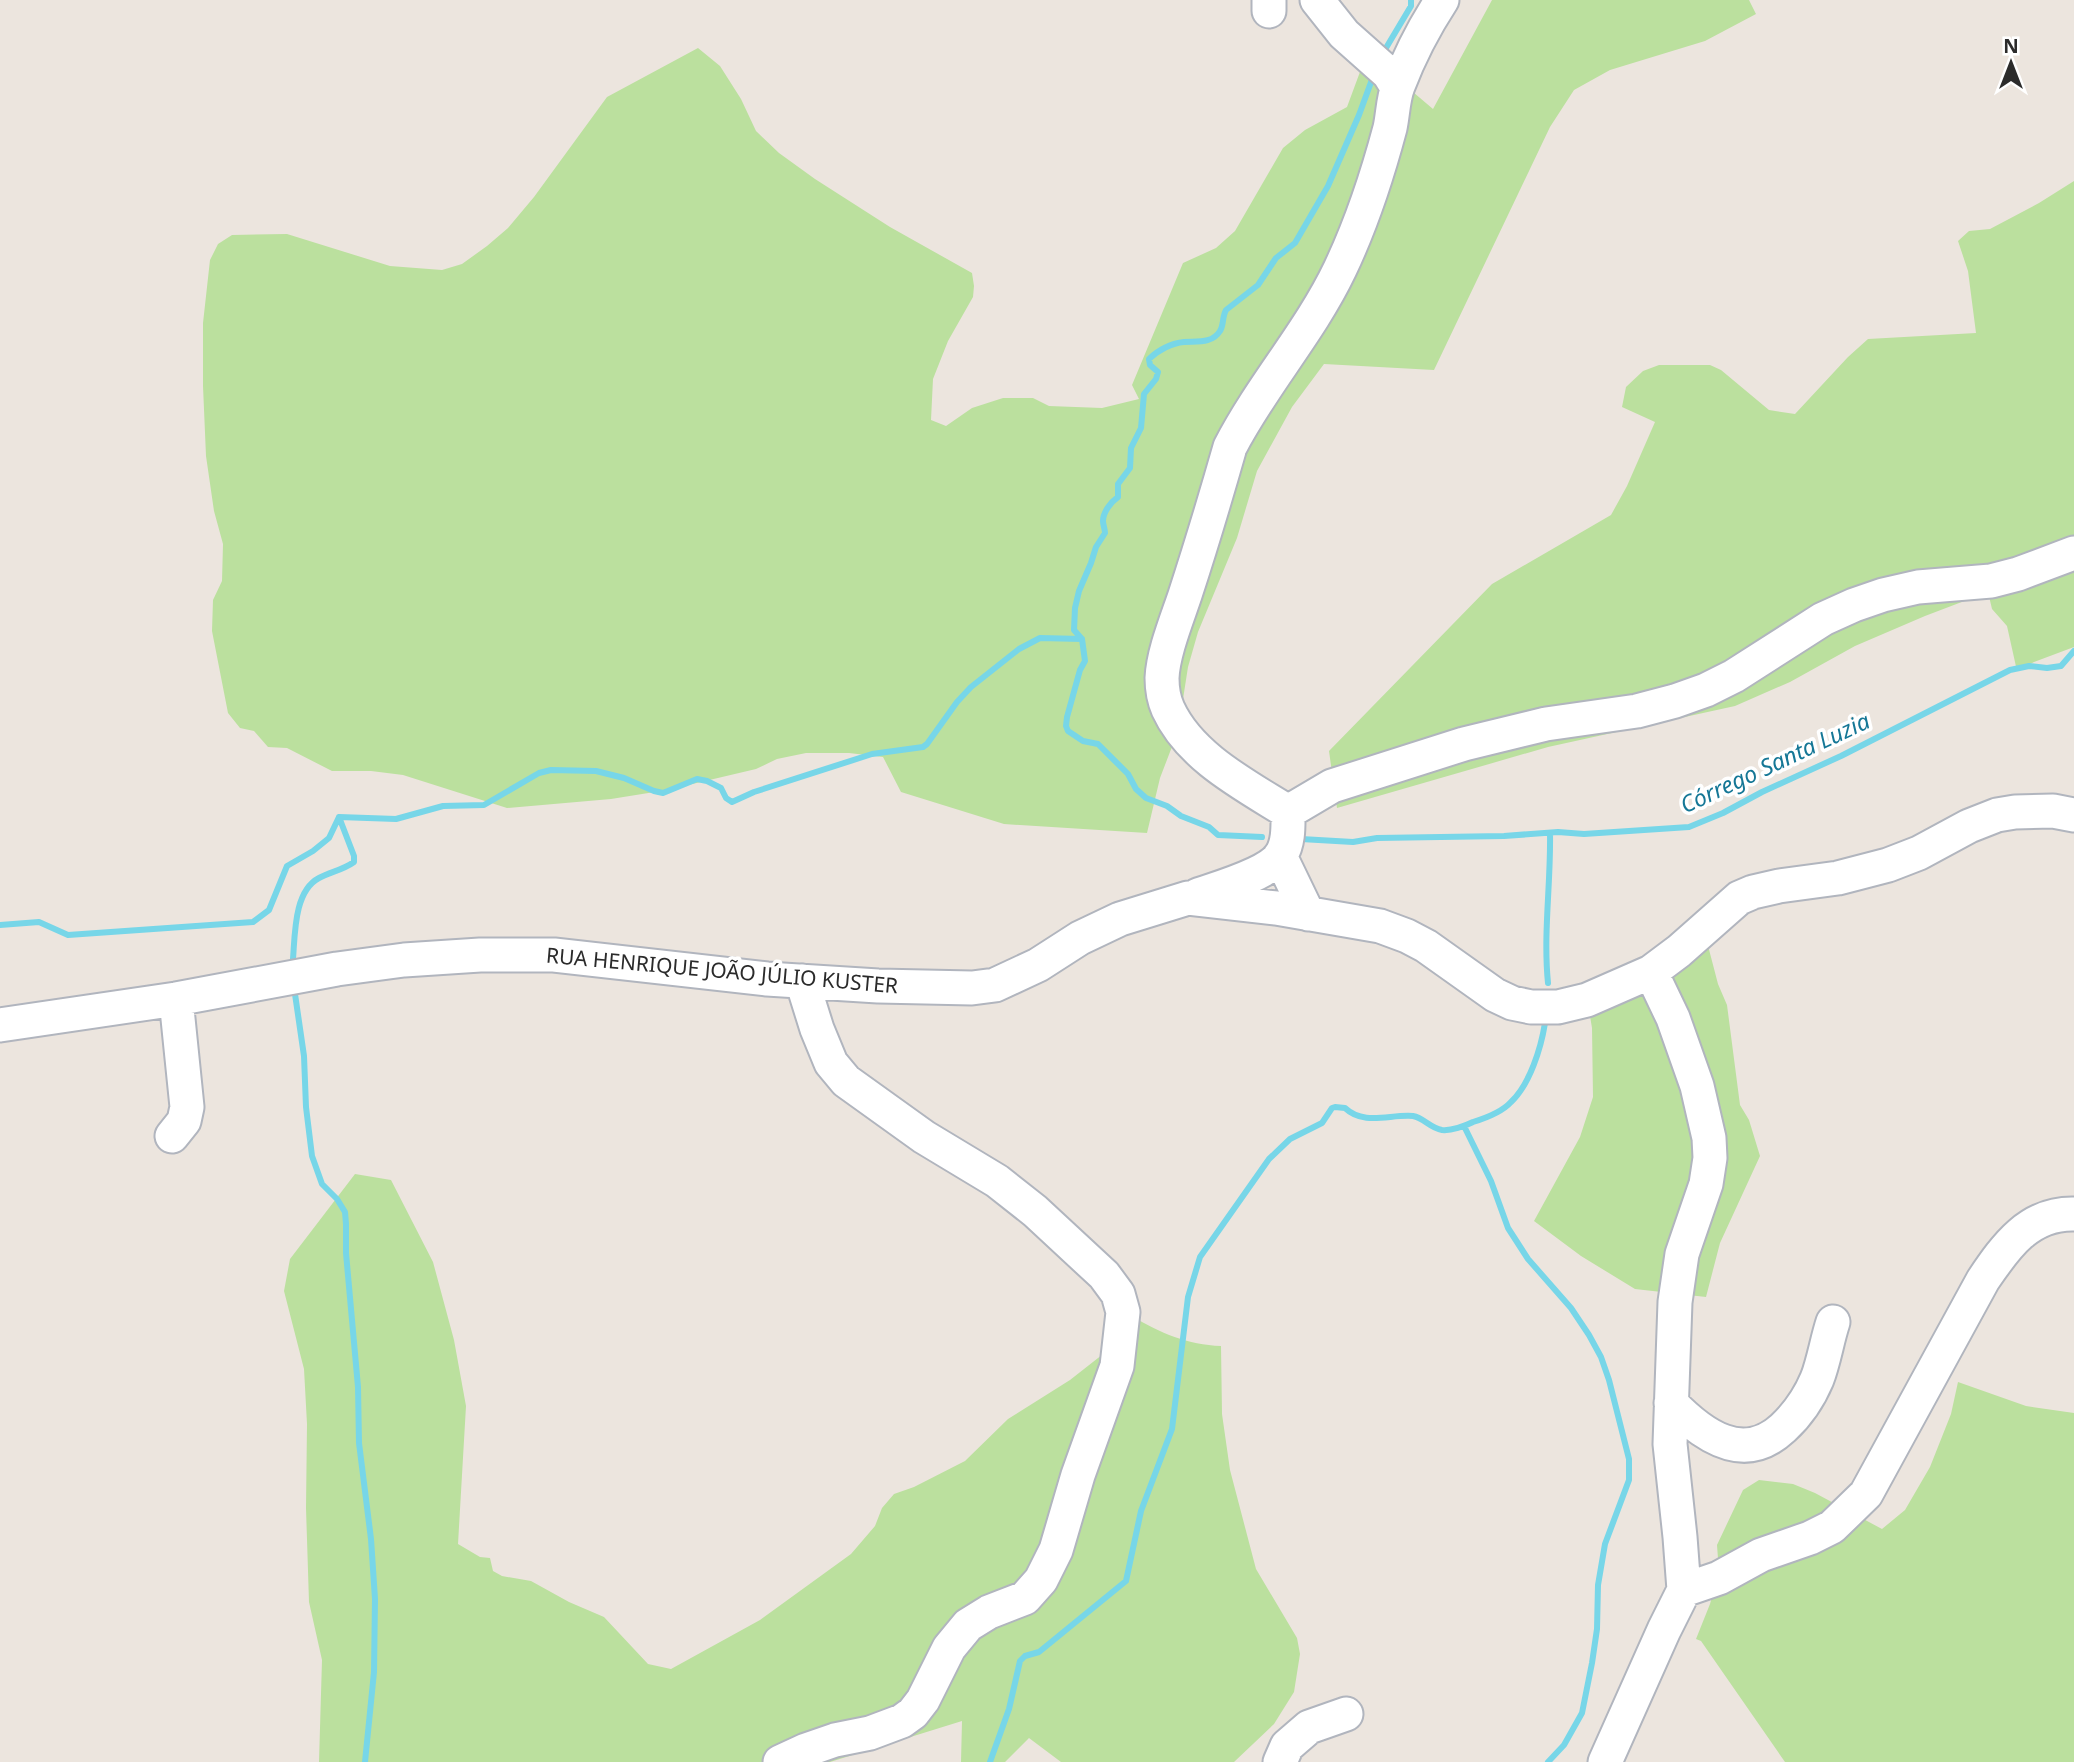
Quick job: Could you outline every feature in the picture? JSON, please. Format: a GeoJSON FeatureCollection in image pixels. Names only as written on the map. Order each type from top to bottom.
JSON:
{"type":"FeatureCollection","features":[{"type":"Feature","properties":{"kind":"street"},"geometry":{"type":"LineString","coordinates":[[1317,0],[1338,27],[1389,74],[1397,87]]}},
{"type":"Feature","properties":{"kind":"street"},"geometry":{"type":"LineString","coordinates":[[1288,812],[1242,784],[1187,738],[1164,699],[1162,677],[1170,640],[1230,447],[1243,421],[1287,359],[1340,270],[1390,127],[1397,87],[1423,32],[1442,0]]}},
{"type":"Feature","properties":{"kind":"street"},"geometry":{"type":"LineString","coordinates":[[1288,812],[1332,786],[1464,744],[1546,724],[1637,710],[1675,701],[1734,676],[1822,620],[1884,595],[1918,587],[1991,581],[2074,553]]}},
{"type":"Feature","properties":{"kind":"street","name":"RUA HENRIQUE JOÃO JÚLIO KUSTER"},"geometry":{"type":"LineString","coordinates":[[0,1025],[176,999],[337,969],[404,960],[480,955],[554,955],[768,979],[924,988],[972,988],[996,985],[1120,919],[1188,898],[1276,908],[1380,926],[1426,946],[1495,995],[1531,1007],[1558,1007],[1587,1000],[1651,972],[1740,898],[1753,892],[1838,878],[1888,865],[1997,815],[2053,811],[2074,815]]}},
{"type":"Feature","properties":{"kind":"street"},"geometry":{"type":"LineString","coordinates":[[1188,898],[1247,878],[1280,856],[1288,834],[1288,812]]}},
{"type":"Feature","properties":{"kind":"street"},"geometry":{"type":"LineString","coordinates":[[1280,856],[1308,914]]}},
{"type":"Feature","properties":{"kind":"street"},"geometry":{"type":"LineString","coordinates":[[1605,1762],[1684,1590],[1670,1444],[1675,1303],[1682,1254],[1706,1184],[1710,1158],[1709,1138],[1697,1086],[1673,1018],[1651,972]]}},
{"type":"Feature","properties":{"kind":"street"},"geometry":{"type":"LineString","coordinates":[[780,1762],[816,1747],[880,1730],[914,1713],[948,1648],[968,1625],[989,1612],[1026,1598],[1041,1580],[1056,1550],[1089,1441],[1117,1366],[1124,1312],[1118,1294],[1104,1275],[1035,1211],[997,1181],[924,1137],[846,1081],[831,1063],[802,981]]}},
{"type":"Feature","properties":{"kind":"street"},"geometry":{"type":"LineString","coordinates":[[172,1136],[184,1121],[187,1107],[176,999]]}},
{"type":"Feature","properties":{"kind":"street"},"geometry":{"type":"LineString","coordinates":[[1684,1590],[1719,1578],[1760,1555],[1832,1528],[1866,1494],[1950,1345],[1983,1280],[2002,1251],[2015,1238],[2046,1217],[2074,1214]]}},
{"type":"Feature","properties":{"kind":"street"},"geometry":{"type":"LineString","coordinates":[[1671,1403],[1695,1426],[1721,1441],[1732,1445],[1764,1442],[1790,1422],[1803,1405],[1817,1379],[1833,1322]]}},
{"type":"Feature","properties":{"kind":"street"},"geometry":{"type":"LineString","coordinates":[[1280,1762],[1287,1746],[1309,1727],[1346,1714]]}},
{"type":"Feature","properties":{"kind":"green space"},"geometry":{"type":"Polygon","coordinates":[[[1492,0],[1749,0],[1756,14],[1705,41],[1610,70],[1574,90],[1550,127],[1434,370],[1324,364],[1292,407],[1257,471],[1237,538],[1198,632],[1188,667],[1178,731],[1160,778],[1147,833],[1004,824],[901,792],[883,757],[849,753],[806,753],[777,759],[756,769],[667,790],[611,799],[507,808],[403,775],[371,771],[332,771],[287,748],[268,747],[254,731],[240,728],[228,713],[212,631],[213,600],[222,581],[223,544],[214,511],[206,456],[203,323],[210,260],[218,244],[232,235],[287,234],[390,266],[442,270],[462,264],[508,228],[607,97],[698,48],[720,66],[741,99],[756,131],[779,153],[890,227],[972,273],[973,297],[948,341],[933,379],[931,420],[946,426],[972,408],[1003,398],[1033,398],[1049,406],[1102,408],[1139,399],[1132,385],[1183,263],[1216,248],[1235,231],[1283,148],[1305,130],[1347,107],[1367,53],[1433,109],[1492,0]]]}},
{"type":"Feature","properties":{"kind":"green space"},"geometry":{"type":"Polygon","coordinates":[[[2074,181],[2074,647],[2017,671],[2007,626],[1992,609],[1988,592],[1855,646],[1790,682],[1735,706],[1548,747],[1337,808],[1329,751],[1492,584],[1611,515],[1655,422],[1622,407],[1626,387],[1643,371],[1659,365],[1710,365],[1721,370],[1769,410],[1795,414],[1868,339],[1976,333],[1968,271],[1958,241],[1969,231],[1990,229],[2074,181]]]}},
{"type":"Feature","properties":{"kind":"green space"},"geometry":{"type":"Polygon","coordinates":[[[1706,938],[1718,984],[1727,1005],[1740,1105],[1749,1120],[1760,1156],[1720,1243],[1706,1297],[1635,1289],[1581,1256],[1534,1221],[1580,1137],[1593,1097],[1592,1028],[1589,1010],[1706,938]]]}},
{"type":"Feature","properties":{"kind":"green space"},"geometry":{"type":"Polygon","coordinates":[[[355,1174],[391,1180],[433,1262],[454,1340],[466,1406],[458,1544],[480,1557],[490,1558],[493,1571],[502,1576],[531,1581],[604,1617],[648,1664],[671,1669],[760,1620],[851,1554],[875,1526],[882,1508],[894,1494],[965,1461],[1008,1419],[1070,1380],[1121,1340],[1132,1316],[1175,1337],[1221,1346],[1222,1414],[1230,1470],[1256,1569],[1297,1638],[1300,1654],[1294,1692],[1274,1724],[1234,1762],[1061,1762],[1029,1738],[1005,1762],[961,1762],[962,1721],[830,1762],[319,1762],[322,1660],[309,1602],[304,1369],[284,1291],[290,1259],[355,1174]]]}},
{"type":"Feature","properties":{"kind":"green space"},"geometry":{"type":"Polygon","coordinates":[[[1958,1382],[2026,1406],[2074,1413],[2074,1762],[1785,1762],[1701,1641],[1696,1639],[1719,1572],[1717,1545],[1743,1490],[1759,1480],[1793,1484],[1882,1529],[1905,1510],[1930,1467],[1951,1414],[1958,1382]]]}},
{"type":"Feature","properties":{"kind":"waterway","name":"Córrego Santa Luzia"},"geometry":{"type":"LineString","coordinates":[[1383,53],[1411,6],[1411,0]]}},
{"type":"Feature","properties":{"kind":"waterway","name":"Córrego Santa Luzia"},"geometry":{"type":"LineString","coordinates":[[1262,837],[1218,835],[1209,827],[1146,798],[1136,789],[1128,774],[1098,744],[1083,741],[1068,731],[1067,717],[1085,661],[1082,639],[1074,630],[1075,608],[1096,547],[1105,533],[1104,514],[1118,497],[1118,484],[1130,468],[1131,448],[1141,428],[1144,394],[1158,372],[1150,365],[1149,359],[1170,345],[1204,341],[1217,335],[1226,310],[1258,285],[1276,258],[1295,243],[1328,186],[1374,74]]}},
{"type":"Feature","properties":{"kind":"waterway"},"geometry":{"type":"LineString","coordinates":[[339,817],[396,819],[443,806],[484,805],[539,773],[551,770],[596,771],[663,793],[697,779],[721,788],[726,798],[732,802],[754,792],[872,754],[923,747],[971,687],[1019,649],[1040,638],[1082,639]]}},
{"type":"Feature","properties":{"kind":"waterway","name":"Córrego Santa Luzia"},"geometry":{"type":"LineString","coordinates":[[1301,839],[1353,842],[1377,838],[1504,836],[1558,832],[1584,834],[1689,827],[1841,756],[2010,670],[2029,666],[2061,666],[2074,651]]}},
{"type":"Feature","properties":{"kind":"waterway"},"geometry":{"type":"LineString","coordinates":[[0,925],[39,922],[68,935],[253,922],[269,910],[287,866],[329,838],[339,817]]}},
{"type":"Feature","properties":{"kind":"waterway"},"geometry":{"type":"LineString","coordinates":[[293,959],[297,914],[305,893],[319,878],[354,862],[339,817]]}},
{"type":"Feature","properties":{"kind":"waterway"},"geometry":{"type":"LineString","coordinates":[[1548,983],[1546,945],[1550,833]]}},
{"type":"Feature","properties":{"kind":"waterway"},"geometry":{"type":"LineString","coordinates":[[295,994],[304,1056],[312,1156],[322,1184],[345,1212],[358,1387],[359,1443],[371,1539],[375,1599],[374,1672],[365,1762]]}},
{"type":"Feature","properties":{"kind":"waterway"},"geometry":{"type":"LineString","coordinates":[[990,1762],[1009,1709],[1020,1661],[1025,1656],[1039,1652],[1126,1581],[1141,1511],[1172,1429],[1188,1297],[1200,1257],[1269,1159],[1290,1139],[1322,1123],[1335,1107],[1345,1108],[1360,1117],[1413,1116],[1442,1130],[1458,1128],[1494,1114],[1507,1106],[1524,1086],[1541,1043],[1545,1023]]}},
{"type":"Feature","properties":{"kind":"waterway"},"geometry":{"type":"LineString","coordinates":[[1464,1126],[1491,1181],[1508,1228],[1528,1259],[1571,1308],[1601,1357],[1629,1459],[1629,1480],[1605,1544],[1598,1585],[1597,1629],[1582,1713],[1564,1745],[1548,1762]]}}]}
